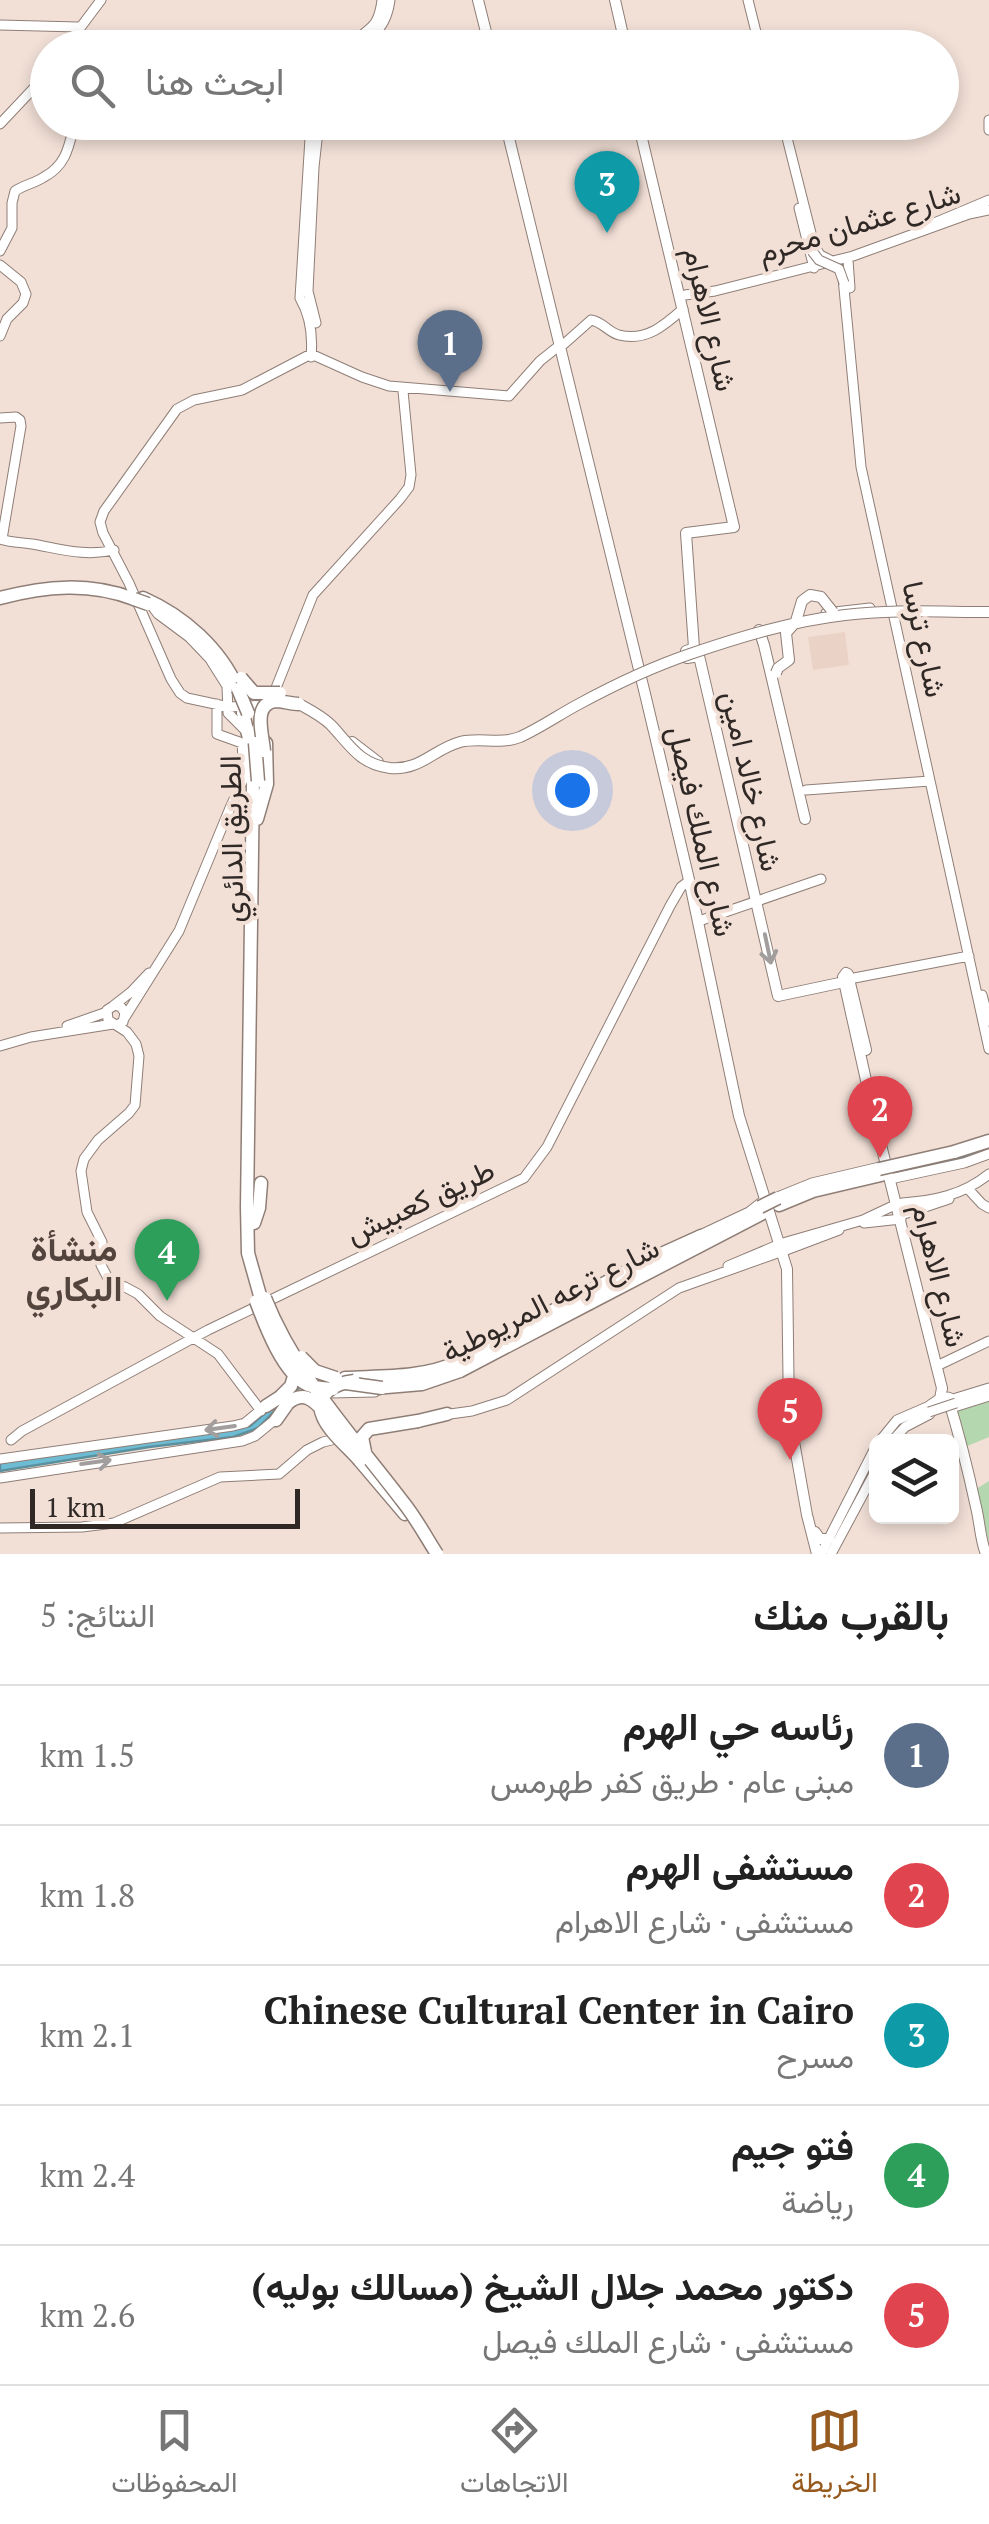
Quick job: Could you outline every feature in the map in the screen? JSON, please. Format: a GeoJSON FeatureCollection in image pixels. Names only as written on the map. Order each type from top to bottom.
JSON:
{"type":"FeatureCollection","features":[{"type":"Feature","properties":{"kind":"highway","name":"الطريق الدائري"},"geometry":{"type":"LineString","coordinates":[[13,593],[52,583],[84,585],[142,600],[172,613],[201,636],[238,686],[252,736],[255,828],[250,1105],[257,1274],[274,1344],[298,1379],[317,1388],[382,1388],[432,1382],[796,1197],[962,1158],[989,1146]]}},
{"type":"Feature","properties":{"kind":"highway","name":"الطريق الدائري"},"geometry":{"type":"LineString","coordinates":[[142,600],[185,628],[215,657]]}},
{"type":"Feature","properties":{"kind":"highway"},"geometry":{"type":"LineString","coordinates":[[201,636],[220,648],[254,690],[270,698]]}},
{"type":"Feature","properties":{"kind":"highway"},"geometry":{"type":"LineString","coordinates":[[238,686],[254,693],[292,695],[303,704]]}},
{"type":"Feature","properties":{"kind":"highway"},"geometry":{"type":"LineString","coordinates":[[252,776],[264,770],[260,718],[263,708],[272,702],[303,704]]}},
{"type":"Feature","properties":{"kind":"highway"},"geometry":{"type":"LineString","coordinates":[[252,736],[266,747],[266,784],[255,828]]}},
{"type":"Feature","properties":{"kind":"highway","name":"الطريق الدائري"},"geometry":{"type":"LineString","coordinates":[[262,1299],[307,1365],[319,1373],[348,1378],[437,1370],[648,1260],[790,1192],[828,1180],[989,1146]]}},
{"type":"Feature","properties":{"kind":"highway","name":"الطريق الدائري"},"geometry":{"type":"LineString","coordinates":[[262,1299],[292,1358],[337,1426],[433,1554]]}},
{"type":"Feature","properties":{"kind":"highway","name":"الطريق الدائري"},"geometry":{"type":"LineString","coordinates":[[292,1358],[406,1506],[433,1554]]}},
{"type":"Feature","properties":{"kind":"highway"},"geometry":{"type":"LineString","coordinates":[[292,1358],[321,1376],[354,1374]]}},
{"type":"Feature","properties":{"kind":"highway"},"geometry":{"type":"LineString","coordinates":[[276,1420],[293,1382],[292,1358]]}},
{"type":"Feature","properties":{"kind":"highway"},"geometry":{"type":"LineString","coordinates":[[404,1514],[326,1422],[322,1402],[328,1390],[342,1382],[407,1379],[437,1370]]}},
{"type":"Feature","properties":{"kind":"highway"},"geometry":{"type":"LineString","coordinates":[[329,1408],[324,1393],[333,1383],[382,1388]]}},
{"type":"Feature","properties":{"kind":"highway"},"geometry":{"type":"LineString","coordinates":[[263,1409],[284,1400],[309,1398],[337,1426]]}},
{"type":"Feature","properties":{"kind":"highway"},"geometry":{"type":"LineString","coordinates":[[366,1454],[362,1438],[368,1429],[447,1414]]}},
{"type":"Feature","properties":{"kind":"main road"},"geometry":{"type":"LineString","coordinates":[[476,0],[484,30]]}},
{"type":"Feature","properties":{"kind":"main road"},"geometry":{"type":"LineString","coordinates":[[612,0],[619,30]]}},
{"type":"Feature","properties":{"kind":"main road","name":"شارع الملك فيصل"},"geometry":{"type":"LineString","coordinates":[[511,140],[702,920],[720,1016]]}},
{"type":"Feature","properties":{"kind":"main road","name":"شارع الاهرام"},"geometry":{"type":"LineString","coordinates":[[643,140],[735,521]]}},
{"type":"Feature","properties":{"kind":"main road","name":"شارع الاهرام"},"geometry":{"type":"LineString","coordinates":[[672,239],[675,264]]}},
{"type":"Feature","properties":{"kind":"main road"},"geometry":{"type":"LineString","coordinates":[[648,669],[696,653],[686,533],[735,521],[724,462]]}},
{"type":"Feature","properties":{"kind":"main road","name":"شارع الملك فيصل"},"geometry":{"type":"LineString","coordinates":[[606,523],[648,669],[648,699],[739,1104],[783,1247],[789,1285],[790,1419],[825,1547]]}},
{"type":"Feature","properties":{"kind":"main road"},"geometry":{"type":"LineString","coordinates":[[776,673],[789,660],[786,632],[795,622],[802,602],[810,595],[821,598],[824,614]]}},
{"type":"Feature","properties":{"kind":"main road"},"geometry":{"type":"LineString","coordinates":[[303,704],[329,720],[354,749],[378,764],[412,767],[460,742],[515,739],[654,668],[824,614],[884,609],[989,611]]}},
{"type":"Feature","properties":{"kind":"main road"},"geometry":{"type":"LineString","coordinates":[[335,728],[356,758],[370,765],[404,766],[462,739],[515,736],[601,690],[675,657],[795,622],[875,612],[989,611]]}},
{"type":"Feature","properties":{"kind":"main road"},"geometry":{"type":"LineString","coordinates":[[765,630],[782,635],[787,655],[782,662],[772,658],[806,819]]}},
{"type":"Feature","properties":{"kind":"main road"},"geometry":{"type":"LineString","coordinates":[[765,630],[764,645],[806,790]]}},
{"type":"Feature","properties":{"kind":"main road","name":"شارع خالد امين"},"geometry":{"type":"LineString","coordinates":[[696,653],[778,996],[846,978]]}},
{"type":"Feature","properties":{"kind":"main road","name":"شارع الاهرام"},"geometry":{"type":"LineString","coordinates":[[846,978],[942,1392],[938,1401],[929,1405]]}},
{"type":"Feature","properties":{"kind":"main road","name":"شارع الاهرام"},"geometry":{"type":"LineString","coordinates":[[853,1006],[866,1050]]}},
{"type":"Feature","properties":{"kind":"main road","name":"شارع الاهرام"},"geometry":{"type":"LineString","coordinates":[[926,1315],[975,1503],[981,1550]]}},
{"type":"Feature","properties":{"kind":"street"},"geometry":{"type":"LineString","coordinates":[[0,25],[76,28],[97,0]]}},
{"type":"Feature","properties":{"kind":"street"},"geometry":{"type":"LineString","coordinates":[[369,30],[376,25],[386,0]]}},
{"type":"Feature","properties":{"kind":"street"},"geometry":{"type":"LineString","coordinates":[[380,30],[387,16],[386,0]]}},
{"type":"Feature","properties":{"kind":"street"},"geometry":{"type":"LineString","coordinates":[[751,0],[758,30]]}},
{"type":"Feature","properties":{"kind":"street"},"geometry":{"type":"LineString","coordinates":[[0,121],[30,89]]}},
{"type":"Feature","properties":{"kind":"street"},"geometry":{"type":"LineString","coordinates":[[989,120],[989,130]]}},
{"type":"Feature","properties":{"kind":"street"},"geometry":{"type":"LineString","coordinates":[[0,243],[10,226],[13,190],[59,161],[68,140]]}},
{"type":"Feature","properties":{"kind":"street"},"geometry":{"type":"LineString","coordinates":[[0,252],[12,228],[15,191],[60,166],[70,140]]}},
{"type":"Feature","properties":{"kind":"street"},"geometry":{"type":"LineString","coordinates":[[313,140],[300,298],[309,317],[314,356]]}},
{"type":"Feature","properties":{"kind":"street"},"geometry":{"type":"LineString","coordinates":[[314,356],[315,318],[308,291],[315,140]]}},
{"type":"Feature","properties":{"kind":"street"},"geometry":{"type":"LineString","coordinates":[[785,140],[812,251],[822,264]]}},
{"type":"Feature","properties":{"kind":"street"},"geometry":{"type":"LineString","coordinates":[[796,185],[822,264]]}},
{"type":"Feature","properties":{"kind":"street"},"geometry":{"type":"LineString","coordinates":[[920,234],[944,216],[989,200]]}},
{"type":"Feature","properties":{"kind":"street","name":"شارع عثمان محرم"},"geometry":{"type":"LineString","coordinates":[[687,311],[694,296],[822,264],[989,212]]}},
{"type":"Feature","properties":{"kind":"street","name":"شارع عثمان محرم"},"geometry":{"type":"LineString","coordinates":[[822,264],[848,260],[920,234]]}},
{"type":"Feature","properties":{"kind":"street"},"geometry":{"type":"LineString","coordinates":[[812,251],[819,260],[838,269],[846,282],[856,384]]}},
{"type":"Feature","properties":{"kind":"street","name":"شارع ترسا"},"geometry":{"type":"LineString","coordinates":[[848,260],[859,442]]}},
{"type":"Feature","properties":{"kind":"street","name":"شارع ترسا"},"geometry":{"type":"LineString","coordinates":[[822,264],[838,270],[842,276],[861,456],[989,1049]]}},
{"type":"Feature","properties":{"kind":"street"},"geometry":{"type":"LineString","coordinates":[[0,266],[21,286],[23,294],[0,336]]}},
{"type":"Feature","properties":{"kind":"street"},"geometry":{"type":"LineString","coordinates":[[846,282],[847,334]]}},
{"type":"Feature","properties":{"kind":"street"},"geometry":{"type":"LineString","coordinates":[[0,326],[22,301]]}},
{"type":"Feature","properties":{"kind":"street"},"geometry":{"type":"LineString","coordinates":[[314,356],[372,384],[401,391],[510,399],[589,321],[594,320],[619,335],[646,335],[687,311]]}},
{"type":"Feature","properties":{"kind":"street"},"geometry":{"type":"LineString","coordinates":[[335,728],[303,704],[270,698],[222,706],[180,693],[101,524],[104,511],[178,407],[242,390],[314,356],[390,386],[506,396],[514,393],[540,361],[562,345]]}},
{"type":"Feature","properties":{"kind":"street"},"geometry":{"type":"LineString","coordinates":[[104,1014],[154,965],[181,920],[252,776],[252,736],[311,594],[410,486],[412,475],[401,391]]}},
{"type":"Feature","properties":{"kind":"street"},"geometry":{"type":"LineString","coordinates":[[0,420],[16,417],[21,423],[1,537],[74,553],[113,551]]}},
{"type":"Feature","properties":{"kind":"street"},"geometry":{"type":"LineString","coordinates":[[142,600],[215,657],[227,686],[217,734],[240,742],[252,736]]}},
{"type":"Feature","properties":{"kind":"street"},"geometry":{"type":"LineString","coordinates":[[765,630],[895,611]]}},
{"type":"Feature","properties":{"kind":"street"},"geometry":{"type":"LineString","coordinates":[[765,630],[824,614],[989,611]]}},
{"type":"Feature","properties":{"kind":"street"},"geometry":{"type":"LineString","coordinates":[[120,1021],[179,931],[252,776],[270,698]]}},
{"type":"Feature","properties":{"kind":"street"},"geometry":{"type":"LineString","coordinates":[[222,706],[252,736]]}},
{"type":"Feature","properties":{"kind":"street","name":"شارع ترسا"},"geometry":{"type":"LineString","coordinates":[[916,707],[969,956],[989,1021]]}},
{"type":"Feature","properties":{"kind":"street"},"geometry":{"type":"LineString","coordinates":[[806,790],[930,781]]}},
{"type":"Feature","properties":{"kind":"street"},"geometry":{"type":"LineString","coordinates":[[702,920],[821,880]]}},
{"type":"Feature","properties":{"kind":"street","name":"طريق كعبيش"},"geometry":{"type":"LineString","coordinates":[[12,1457],[11,1440],[31,1428],[189,1342],[531,1174],[681,886],[689,882]]}},
{"type":"Feature","properties":{"kind":"street"},"geometry":{"type":"LineString","coordinates":[[846,978],[969,956]]}},
{"type":"Feature","properties":{"kind":"street"},"geometry":{"type":"LineString","coordinates":[[126,996],[127,1002],[134,1005]]}},
{"type":"Feature","properties":{"kind":"street"},"geometry":{"type":"LineString","coordinates":[[0,1043],[122,1008],[120,1021]]}},
{"type":"Feature","properties":{"kind":"street"},"geometry":{"type":"LineString","coordinates":[[982,1008],[989,1030]]}},
{"type":"Feature","properties":{"kind":"street"},"geometry":{"type":"LineString","coordinates":[[982,1008],[989,1040]]}},
{"type":"Feature","properties":{"kind":"street"},"geometry":{"type":"LineString","coordinates":[[104,1014],[120,1021],[141,1052],[138,1104],[100,1142],[83,1171],[90,1216],[106,1244],[103,1268],[110,1284],[138,1294],[189,1342],[222,1357],[263,1409]]}},
{"type":"Feature","properties":{"kind":"street"},"geometry":{"type":"LineString","coordinates":[[918,1172],[916,1159],[989,1146]]}},
{"type":"Feature","properties":{"kind":"street","name":"شارع ترعه المريوطية"},"geometry":{"type":"LineString","coordinates":[[0,1478],[245,1423],[282,1392],[303,1388],[399,1392],[425,1388],[458,1376],[766,1218],[773,1199],[812,1183],[941,1168],[989,1146]]}},
{"type":"Feature","properties":{"kind":"street"},"geometry":{"type":"LineString","coordinates":[[938,1154],[941,1168]]}},
{"type":"Feature","properties":{"kind":"street","name":"شارع ترعه المريوطية"},"geometry":{"type":"LineString","coordinates":[[0,1459],[244,1440],[276,1420],[303,1388],[325,1374],[434,1368],[646,1258],[758,1206],[779,1211],[890,1173]]}},
{"type":"Feature","properties":{"kind":"street"},"geometry":{"type":"LineString","coordinates":[[947,1198],[989,1176]]}},
{"type":"Feature","properties":{"kind":"street"},"geometry":{"type":"LineString","coordinates":[[306,1449],[329,1440],[472,1411],[507,1400],[680,1288],[839,1228],[970,1191],[989,1176]]}},
{"type":"Feature","properties":{"kind":"street"},"geometry":{"type":"LineString","coordinates":[[970,1191],[989,1208]]}},
{"type":"Feature","properties":{"kind":"street"},"geometry":{"type":"LineString","coordinates":[[508,1332],[516,1346]]}},
{"type":"Feature","properties":{"kind":"street"},"geometry":{"type":"LineString","coordinates":[[0,1527],[106,1520],[218,1474],[280,1469],[330,1436],[498,1400],[604,1334]]}},
{"type":"Feature","properties":{"kind":"street"},"geometry":{"type":"LineString","coordinates":[[940,1364],[989,1341]]}},
{"type":"Feature","properties":{"kind":"street"},"geometry":{"type":"LineString","coordinates":[[895,1434],[930,1414],[929,1405],[989,1392]]}},
{"type":"Feature","properties":{"kind":"street"},"geometry":{"type":"LineString","coordinates":[[893,1434],[916,1417],[989,1392]]}},
{"type":"Feature","properties":{"kind":"street"},"geometry":{"type":"LineString","coordinates":[[825,1547],[869,1476]]}},
{"type":"Feature","properties":{"kind":"shaded area"},"geometry":{"type":"Polygon","coordinates":[[[845,632],[849,665],[813,670],[808,637],[845,632]]]}},
{"type":"Feature","properties":{"kind":"green space"},"geometry":{"type":"Polygon","coordinates":[[[989,1398],[989,1437],[965,1447],[956,1409],[989,1398]]]}},
{"type":"Feature","properties":{"kind":"green space"},"geometry":{"type":"Polygon","coordinates":[[[989,1481],[989,1543],[976,1489],[989,1481]]]}},
{"type":"Feature","properties":{"kind":"water"},"geometry":{"type":"Polygon","coordinates":[[[989,1144],[989,1149],[971,1156],[815,1191],[791,1200],[667,1260],[531,1333],[427,1381],[303,1386],[258,1428],[233,1437],[0,1471],[0,1463],[250,1426],[306,1381],[436,1375],[682,1248],[805,1191],[989,1144]]]}},
{"type":"Feature","properties":{"kind":"place","name":"Chinese Cultural Center in Cairo"},"geometry":{"type":"Point","coordinates":[607,233]}},
{"type":"Feature","properties":{"kind":"place","name":"رئاسه حي الهرم"},"geometry":{"type":"Point","coordinates":[450,392]}},
{"type":"Feature","properties":{"kind":"place","name":"مستشفى الهرم"},"geometry":{"type":"Point","coordinates":[880,1158]}},
{"type":"Feature","properties":{"kind":"place","name":"فتو جيم"},"geometry":{"type":"Point","coordinates":[167,1301]}},
{"type":"Feature","properties":{"kind":"place","name":"دكتور محمد جلال الشيخ (مسالك بوليه)"},"geometry":{"type":"Point","coordinates":[790,1460]}},
{"type":"Feature","properties":{"kind":"district","name":"منشأة البكاري"},"geometry":{"type":"Point","coordinates":[74,1268]}}]}
